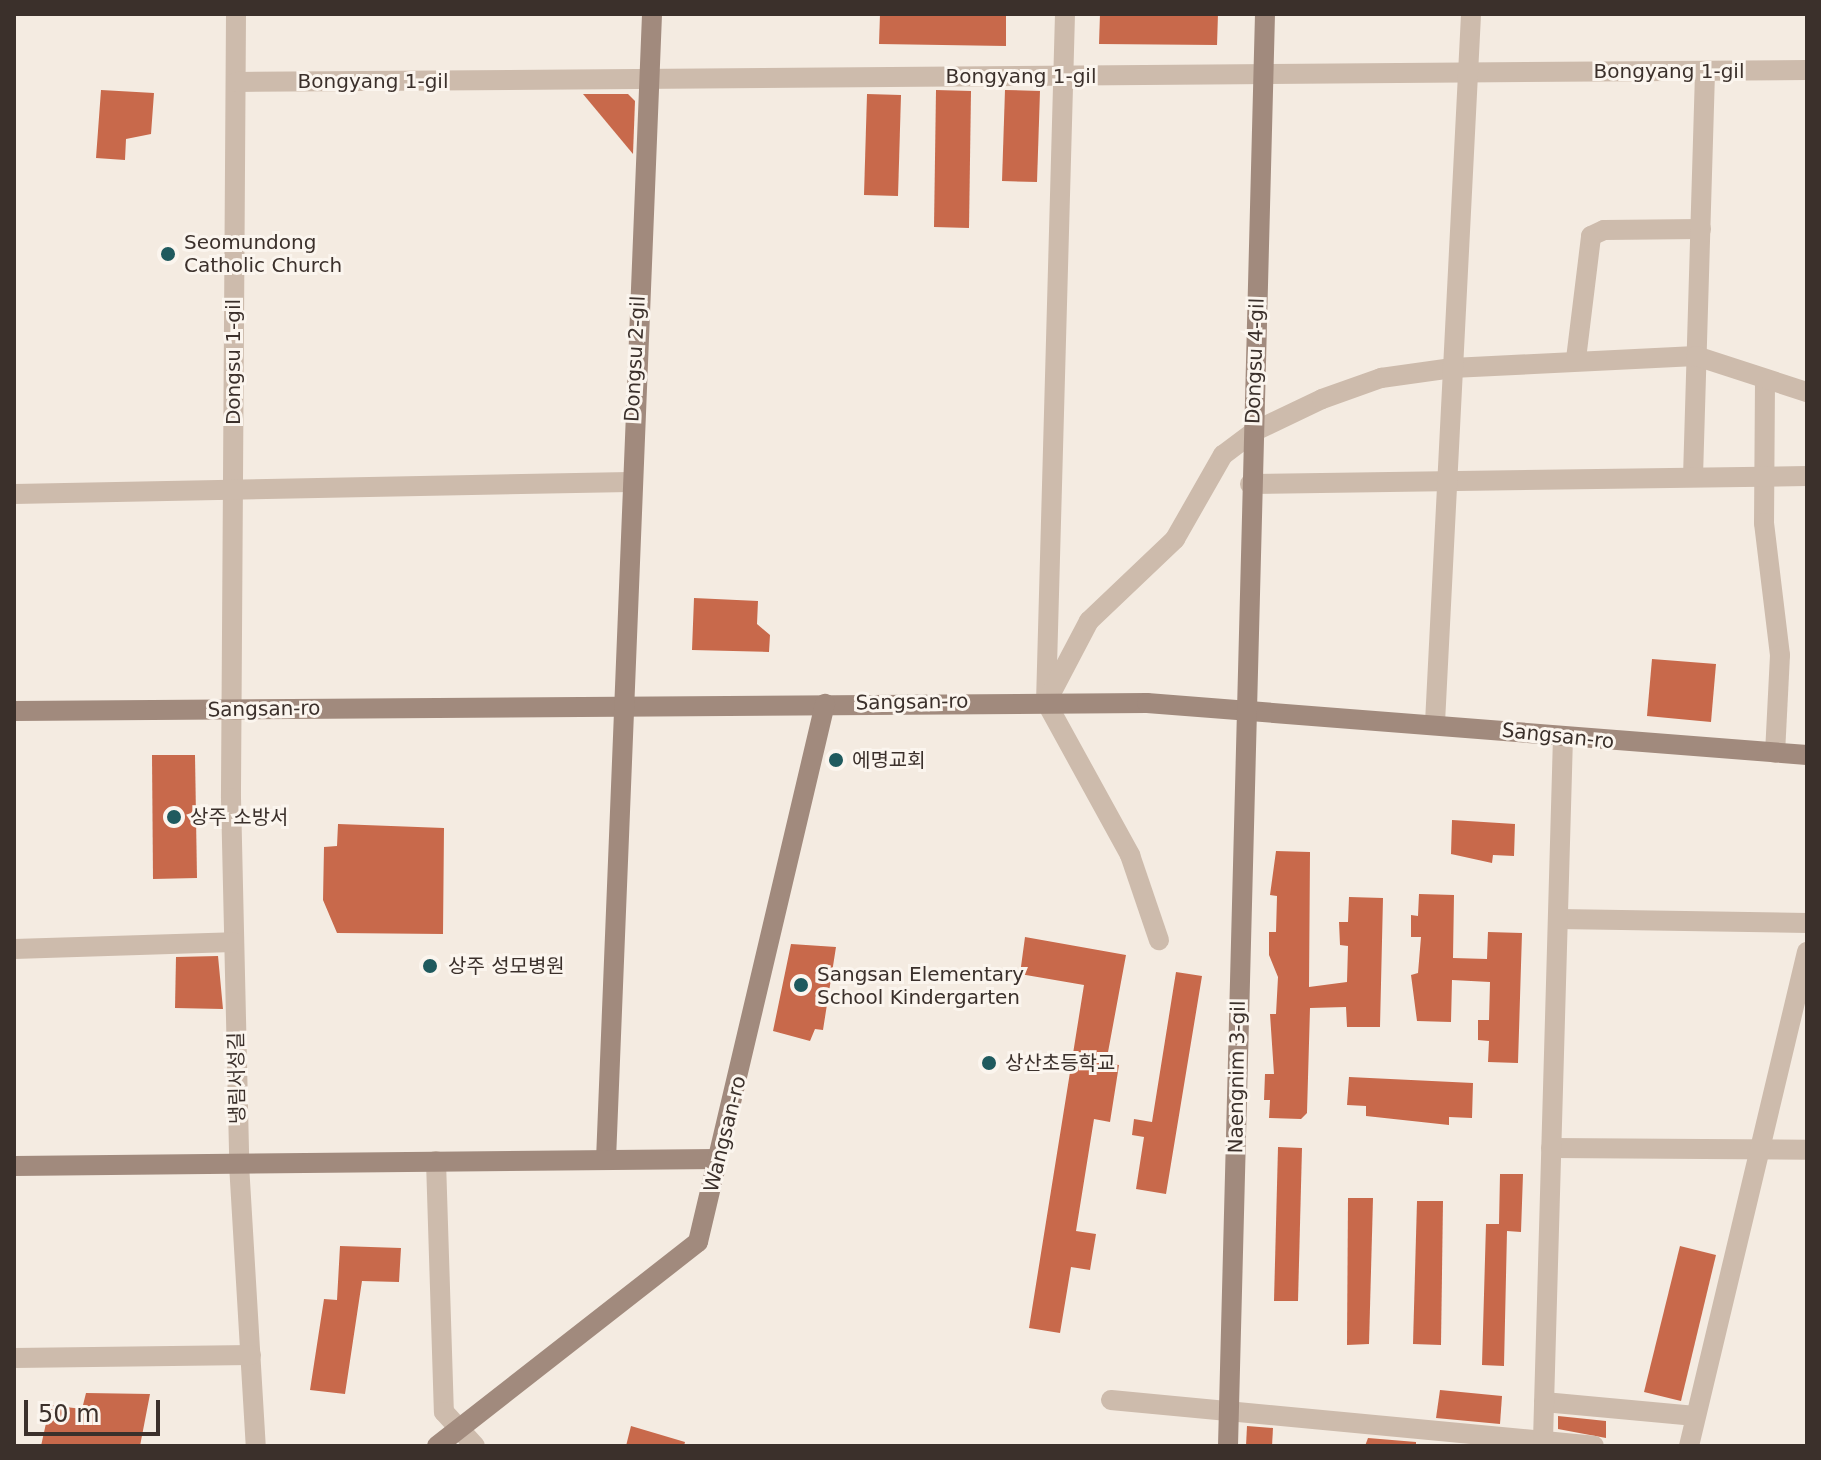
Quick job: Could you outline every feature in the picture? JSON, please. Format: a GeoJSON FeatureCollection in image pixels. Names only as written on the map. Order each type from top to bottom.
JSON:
{"type":"FeatureCollection","features":[{"type":"Feature","properties":{"kind":"street","name":"Dongsu 1-gil"},"geometry":{"type":"LineString","coordinates":[[230,710],[236,14]]}},
{"type":"Feature","properties":{"kind":"street","name":"Dongsu 2-gil"},"geometry":{"type":"LineString","coordinates":[[606,1160],[630,482],[652,14]]}},
{"type":"Feature","properties":{"kind":"street"},"geometry":{"type":"LineString","coordinates":[[1065,14],[1046,702],[1130,855],[1159,940]]}},
{"type":"Feature","properties":{"kind":"street","name":"Dongsu 4-gil"},"geometry":{"type":"LineString","coordinates":[[1246,708],[1265,14]]}},
{"type":"Feature","properties":{"kind":"street"},"geometry":{"type":"LineString","coordinates":[[1435,723],[1471,14]]}},
{"type":"Feature","properties":{"kind":"street","name":"Bongyang 1-gil"},"geometry":{"type":"LineString","coordinates":[[236,82],[1807,70]]}},
{"type":"Feature","properties":{"kind":"street"},"geometry":{"type":"LineString","coordinates":[[1693,477],[1705,71]]}},
{"type":"Feature","properties":{"kind":"street"},"geometry":{"type":"LineString","coordinates":[[1576,359],[1591,236],[1604,230],[1701,229]]}},
{"type":"Feature","properties":{"kind":"street"},"geometry":{"type":"LineString","coordinates":[[1046,702],[1089,621],[1175,539],[1208,491],[1223,455],[1253,432],[1381,378],[1452,368],[1576,359],[1696,356],[1765,381],[1807,392]]}},
{"type":"Feature","properties":{"kind":"street"},"geometry":{"type":"LineString","coordinates":[[1765,381],[1764,476],[1780,655],[1775,753]]}},
{"type":"Feature","properties":{"kind":"street"},"geometry":{"type":"LineString","coordinates":[[1250,484],[1807,476]]}},
{"type":"Feature","properties":{"kind":"street"},"geometry":{"type":"LineString","coordinates":[[14,494],[630,482]]}},
{"type":"Feature","properties":{"kind":"street","name":"Sangsan-ro"},"geometry":{"type":"LineString","coordinates":[[14,711],[1046,702],[1246,708],[1435,723],[1563,738],[1807,755]]}},
{"type":"Feature","properties":{"kind":"street","name":"Wangsan-ro"},"geometry":{"type":"LineString","coordinates":[[437,1446],[698,1242],[825,704]]}},
{"type":"Feature","properties":{"kind":"street","name":"Naengnim 3-gil"},"geometry":{"type":"LineString","coordinates":[[1228,1446],[1246,708]]}},
{"type":"Feature","properties":{"kind":"street","name":"냉림서성길"},"geometry":{"type":"LineString","coordinates":[[230,710],[239,1164],[256,1446]]}},
{"type":"Feature","properties":{"kind":"street"},"geometry":{"type":"LineString","coordinates":[[1550,1443],[1544,1402],[1563,738]]}},
{"type":"Feature","properties":{"kind":"street"},"geometry":{"type":"LineString","coordinates":[[1558,919],[1807,923]]}},
{"type":"Feature","properties":{"kind":"street"},"geometry":{"type":"LineString","coordinates":[[14,949],[233,942]]}},
{"type":"Feature","properties":{"kind":"street"},"geometry":{"type":"LineString","coordinates":[[1689,1446],[1807,952]]}},
{"type":"Feature","properties":{"kind":"street"},"geometry":{"type":"LineString","coordinates":[[1551,1148],[1807,1150]]}},
{"type":"Feature","properties":{"kind":"street"},"geometry":{"type":"LineString","coordinates":[[14,1166],[718,1159]]}},
{"type":"Feature","properties":{"kind":"street"},"geometry":{"type":"LineString","coordinates":[[436,1161],[444,1412],[475,1446]]}},
{"type":"Feature","properties":{"kind":"street"},"geometry":{"type":"LineString","coordinates":[[14,1358],[251,1355]]}},
{"type":"Feature","properties":{"kind":"street"},"geometry":{"type":"LineString","coordinates":[[1111,1400],[1594,1446]]}},
{"type":"Feature","properties":{"kind":"street"},"geometry":{"type":"LineString","coordinates":[[1544,1402],[1695,1416]]}},
{"type":"Feature","properties":{"kind":"building"},"geometry":{"type":"Polygon","coordinates":[[[880,14],[1006,14],[1006,46],[879,44],[880,14]]]}},
{"type":"Feature","properties":{"kind":"building"},"geometry":{"type":"Polygon","coordinates":[[[1100,14],[1218,14],[1217,45],[1099,44],[1100,14]]]}},
{"type":"Feature","properties":{"kind":"building"},"geometry":{"type":"Polygon","coordinates":[[[101,90],[154,93],[151,134],[126,139],[125,160],[96,158],[101,90]]]}},
{"type":"Feature","properties":{"kind":"building"},"geometry":{"type":"Polygon","coordinates":[[[936,90],[971,91],[969,228],[934,227],[936,90]]]}},
{"type":"Feature","properties":{"kind":"building"},"geometry":{"type":"Polygon","coordinates":[[[1005,90],[1040,91],[1037,182],[1002,181],[1005,90]]]}},
{"type":"Feature","properties":{"kind":"building"},"geometry":{"type":"Polygon","coordinates":[[[583,94],[628,94],[635,101],[633,154],[583,94]]]}},
{"type":"Feature","properties":{"kind":"building"},"geometry":{"type":"Polygon","coordinates":[[[867,94],[901,95],[898,196],[864,195],[867,94]]]}},
{"type":"Feature","properties":{"kind":"building"},"geometry":{"type":"Polygon","coordinates":[[[694,598],[758,601],[757,624],[770,635],[769,652],[692,650],[694,598]]]}},
{"type":"Feature","properties":{"kind":"building"},"geometry":{"type":"Polygon","coordinates":[[[1652,659],[1716,664],[1711,722],[1647,716],[1652,659]]]}},
{"type":"Feature","properties":{"kind":"building","name":"상주 소방서"},"geometry":{"type":"Polygon","coordinates":[[[152,755],[195,755],[197,878],[153,879],[152,755]]]}},
{"type":"Feature","properties":{"kind":"building"},"geometry":{"type":"Polygon","coordinates":[[[1452,820],[1515,824],[1514,856],[1493,855],[1492,863],[1451,854],[1452,820]]]}},
{"type":"Feature","properties":{"kind":"building","name":"상주 성모병원"},"geometry":{"type":"Polygon","coordinates":[[[338,824],[444,828],[443,934],[337,933],[323,900],[324,847],[337,846],[338,824]]]}},
{"type":"Feature","properties":{"kind":"building"},"geometry":{"type":"Polygon","coordinates":[[[1276,851],[1310,852],[1309,987],[1347,982],[1348,946],[1340,945],[1339,922],[1348,922],[1349,897],[1383,898],[1380,1027],[1347,1027],[1346,1007],[1310,1008],[1307,1113],[1301,1119],[1269,1118],[1270,1100],[1264,1100],[1265,1074],[1274,1074],[1270,1014],[1276,1014],[1278,977],[1269,955],[1269,932],[1276,932],[1277,896],[1270,895],[1276,851]]]}},
{"type":"Feature","properties":{"kind":"building"},"geometry":{"type":"Polygon","coordinates":[[[1419,894],[1454,895],[1453,958],[1487,959],[1488,932],[1522,933],[1518,1063],[1488,1062],[1489,1041],[1478,1040],[1478,1020],[1489,1020],[1490,982],[1452,980],[1451,1022],[1417,1021],[1411,975],[1418,973],[1421,937],[1411,937],[1411,915],[1418,916],[1419,894]]]}},
{"type":"Feature","properties":{"kind":"building","name":"상산초등학교"},"geometry":{"type":"Polygon","coordinates":[[[1025,937],[1126,955],[1106,1063],[1119,1065],[1110,1122],[1094,1119],[1076,1231],[1096,1234],[1090,1270],[1071,1267],[1060,1333],[1029,1328],[1084,985],[1020,974],[1025,937]]]}},
{"type":"Feature","properties":{"kind":"building"},"geometry":{"type":"Polygon","coordinates":[[[791,944],[836,947],[823,1030],[815,1029],[810,1041],[773,1031],[791,944]]]}},
{"type":"Feature","properties":{"kind":"building"},"geometry":{"type":"Polygon","coordinates":[[[218,956],[223,1009],[175,1008],[176,957],[218,956]]]}},
{"type":"Feature","properties":{"kind":"building"},"geometry":{"type":"Polygon","coordinates":[[[1176,972],[1202,976],[1166,1194],[1136,1189],[1144,1137],[1132,1135],[1134,1119],[1152,1122],[1176,972]]]}},
{"type":"Feature","properties":{"kind":"building"},"geometry":{"type":"Polygon","coordinates":[[[1349,1077],[1473,1083],[1472,1118],[1449,1117],[1449,1125],[1366,1116],[1366,1106],[1347,1105],[1349,1077]]]}},
{"type":"Feature","properties":{"kind":"building"},"geometry":{"type":"Polygon","coordinates":[[[1278,1147],[1302,1148],[1298,1301],[1274,1301],[1278,1147]]]}},
{"type":"Feature","properties":{"kind":"building"},"geometry":{"type":"Polygon","coordinates":[[[1500,1174],[1523,1174],[1521,1232],[1507,1231],[1504,1366],[1482,1365],[1486,1224],[1499,1224],[1500,1174]]]}},
{"type":"Feature","properties":{"kind":"building"},"geometry":{"type":"Polygon","coordinates":[[[1348,1198],[1373,1198],[1369,1344],[1347,1345],[1348,1198]]]}},
{"type":"Feature","properties":{"kind":"building"},"geometry":{"type":"Polygon","coordinates":[[[1417,1201],[1443,1201],[1441,1345],[1413,1344],[1417,1201]]]}},
{"type":"Feature","properties":{"kind":"building"},"geometry":{"type":"Polygon","coordinates":[[[340,1246],[401,1248],[399,1282],[362,1281],[345,1394],[310,1390],[324,1299],[337,1300],[340,1246]]]}},
{"type":"Feature","properties":{"kind":"building"},"geometry":{"type":"Polygon","coordinates":[[[1680,1246],[1716,1255],[1681,1401],[1644,1392],[1680,1246]]]}},
{"type":"Feature","properties":{"kind":"building"},"geometry":{"type":"Polygon","coordinates":[[[1440,1390],[1502,1396],[1500,1424],[1436,1418],[1440,1390]]]}},
{"type":"Feature","properties":{"kind":"building"},"geometry":{"type":"Polygon","coordinates":[[[86,1393],[150,1394],[140,1446],[41,1446],[50,1405],[82,1409],[86,1393]]]}},
{"type":"Feature","properties":{"kind":"building"},"geometry":{"type":"Polygon","coordinates":[[[1558,1416],[1606,1421],[1606,1438],[1558,1429],[1558,1416]]]}},
{"type":"Feature","properties":{"kind":"building"},"geometry":{"type":"Polygon","coordinates":[[[631,1426],[685,1442],[684,1446],[626,1446],[631,1426]]]}},
{"type":"Feature","properties":{"kind":"building"},"geometry":{"type":"Polygon","coordinates":[[[1247,1426],[1273,1428],[1272,1446],[1246,1446],[1247,1426]]]}},
{"type":"Feature","properties":{"kind":"building"},"geometry":{"type":"Polygon","coordinates":[[[1368,1438],[1416,1442],[1416,1446],[1365,1446],[1368,1438]]]}},
{"type":"Feature","properties":{"kind":"place","name":"Seomundong Catholic Church"},"geometry":{"type":"Point","coordinates":[168,254]}},
{"type":"Feature","properties":{"kind":"place","name":"에명교회"},"geometry":{"type":"Point","coordinates":[836,760]}},
{"type":"Feature","properties":{"kind":"place","name":"상주 소방서"},"geometry":{"type":"Point","coordinates":[174,817]}},
{"type":"Feature","properties":{"kind":"place","name":"상주 성모병원"},"geometry":{"type":"Point","coordinates":[430,966]}},
{"type":"Feature","properties":{"kind":"place","name":"Sangsan Elementary School Kindergarten"},"geometry":{"type":"Point","coordinates":[801,985]}},
{"type":"Feature","properties":{"kind":"place","name":"상산초등학교"},"geometry":{"type":"Point","coordinates":[989,1063]}}]}
